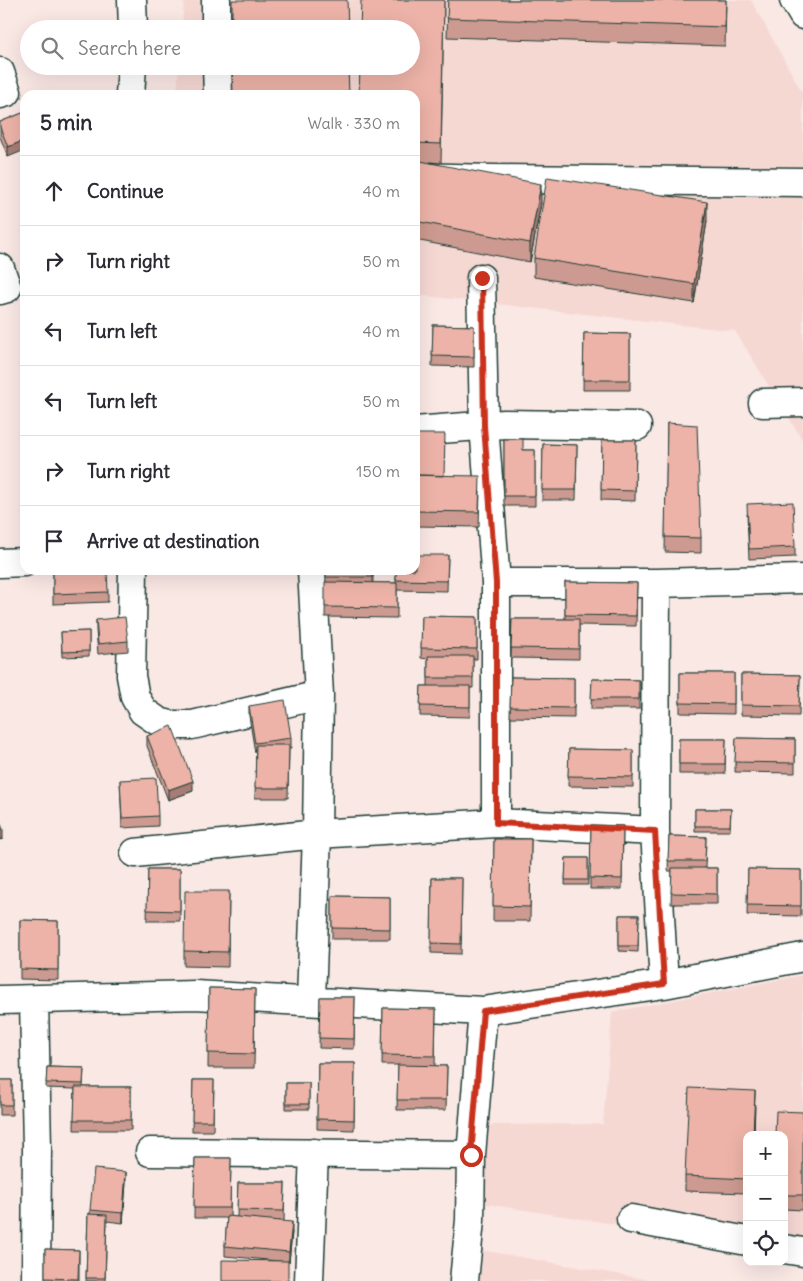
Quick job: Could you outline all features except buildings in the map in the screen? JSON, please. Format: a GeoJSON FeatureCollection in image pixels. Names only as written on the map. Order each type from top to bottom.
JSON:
{"type":"FeatureCollection","features":[{"type":"Feature","properties":{"kind":"street"},"geometry":{"type":"LineString","coordinates":[[132,0],[133,20]]}},
{"type":"Feature","properties":{"kind":"street"},"geometry":{"type":"LineString","coordinates":[[216,0],[216,20]]}},
{"type":"Feature","properties":{"kind":"street"},"geometry":{"type":"LineString","coordinates":[[794,0],[803,15]]}},
{"type":"Feature","properties":{"kind":"street"},"geometry":{"type":"LineString","coordinates":[[0,72],[6,92],[0,94]]}},
{"type":"Feature","properties":{"kind":"street"},"geometry":{"type":"LineString","coordinates":[[130,90],[131,75]]}},
{"type":"Feature","properties":{"kind":"street"},"geometry":{"type":"LineString","coordinates":[[217,75],[218,90]]}},
{"type":"Feature","properties":{"kind":"street"},"geometry":{"type":"LineString","coordinates":[[420,177],[803,182]]}},
{"type":"Feature","properties":{"kind":"street"},"geometry":{"type":"LineString","coordinates":[[0,268],[7,288],[0,290]]}},
{"type":"Feature","properties":{"kind":"street"},"geometry":{"type":"LineString","coordinates":[[482,278],[484,426],[496,583],[496,823]]}},
{"type":"Feature","properties":{"kind":"street"},"geometry":{"type":"LineString","coordinates":[[764,403],[803,402]]}},
{"type":"Feature","properties":{"kind":"street"},"geometry":{"type":"LineString","coordinates":[[420,431],[484,426],[637,426]]}},
{"type":"Feature","properties":{"kind":"street"},"geometry":{"type":"LineString","coordinates":[[0,563],[20,562]]}},
{"type":"Feature","properties":{"kind":"street"},"geometry":{"type":"LineString","coordinates":[[133,575],[132,676],[134,697],[143,711],[159,722],[171,726],[192,725],[319,695]]}},
{"type":"Feature","properties":{"kind":"street"},"geometry":{"type":"LineString","coordinates":[[311,1000],[317,834],[319,695],[312,575]]}},
{"type":"Feature","properties":{"kind":"street"},"geometry":{"type":"LineString","coordinates":[[496,583],[656,583],[803,579]]}},
{"type":"Feature","properties":{"kind":"street"},"geometry":{"type":"LineString","coordinates":[[656,583],[655,831],[664,984]]}},
{"type":"Feature","properties":{"kind":"street"},"geometry":{"type":"LineString","coordinates":[[135,853],[317,834],[496,823],[655,831]]}},
{"type":"Feature","properties":{"kind":"street"},"geometry":{"type":"LineString","coordinates":[[0,1000],[195,995],[483,1011],[664,984],[803,957]]}},
{"type":"Feature","properties":{"kind":"street"},"geometry":{"type":"LineString","coordinates":[[34,1000],[37,1148],[36,1281]]}},
{"type":"Feature","properties":{"kind":"street"},"geometry":{"type":"LineString","coordinates":[[464,1281],[470,1220],[471,1155],[483,1011]]}},
{"type":"Feature","properties":{"kind":"street"},"geometry":{"type":"LineString","coordinates":[[150,1152],[471,1155]]}},
{"type":"Feature","properties":{"kind":"street"},"geometry":{"type":"LineString","coordinates":[[309,1281],[314,1153]]}},
{"type":"Feature","properties":{"kind":"street"},"geometry":{"type":"LineString","coordinates":[[632,1219],[743,1240]]}},
{"type":"Feature","properties":{"kind":"street"},"geometry":{"type":"LineString","coordinates":[[788,1250],[803,1252]]}},
{"type":"Feature","properties":{"kind":"shaded area"},"geometry":{"type":"Polygon","coordinates":[[[184,0],[751,0],[803,94],[803,441],[735,331],[420,296],[420,90],[177,90],[178,75],[420,75],[420,20],[183,20],[184,0]]]}},
{"type":"Feature","properties":{"kind":"shaded area"},"geometry":{"type":"Polygon","coordinates":[[[803,975],[803,1253],[788,1251],[788,1131],[743,1131],[743,1244],[486,1204],[486,1125],[603,1124],[612,1012],[803,975]]]}},
{"type":"Feature","properties":{"kind":"shaded area"},"geometry":{"type":"Polygon","coordinates":[[[459,1246],[656,1281],[459,1281],[459,1246]]]}},
{"type":"Feature","properties":{"kind":"route"},"geometry":{"type":"LineString","coordinates":[[471,1155],[483,1011],[664,984],[655,831],[496,823],[496,583],[484,426],[482,278]]}}]}
